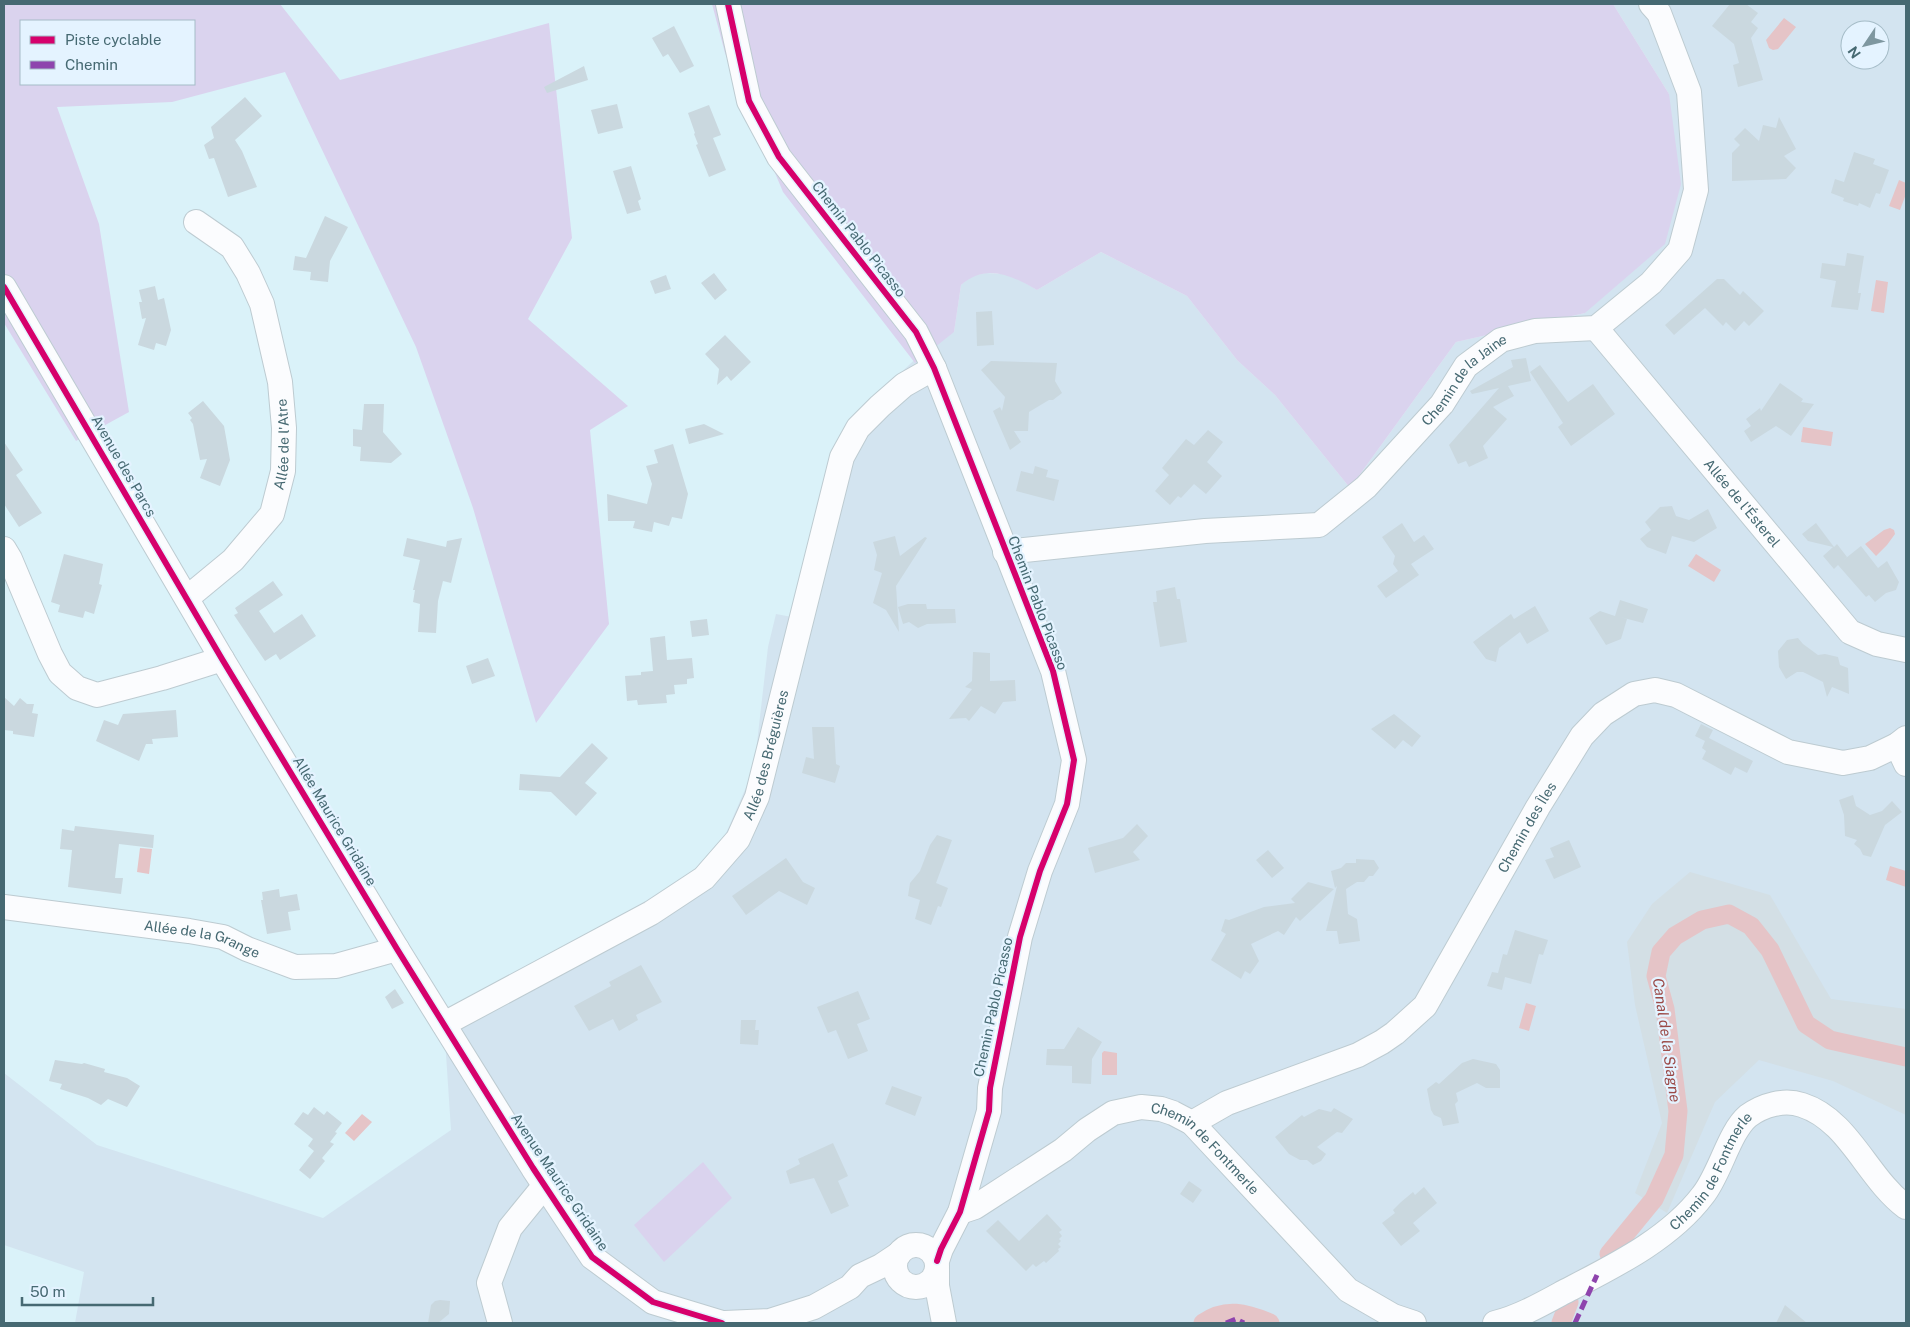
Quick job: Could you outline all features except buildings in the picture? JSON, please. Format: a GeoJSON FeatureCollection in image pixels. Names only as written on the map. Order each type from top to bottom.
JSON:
{"type":"FeatureCollection","features":[{"type":"Feature","properties":{"kind":"street","name":"Chemin Pablo Picasso"},"geometry":{"type":"LineString","coordinates":[[728,4],[749,101],[779,157],[916,332],[934,368],[1052,671],[1074,760],[1067,804],[1040,871],[1020,937],[990,1088],[989,1111],[964,1211],[941,1249],[937,1266]]}},
{"type":"Feature","properties":{"kind":"street"},"geometry":{"type":"LineString","coordinates":[[1596,328],[1651,283],[1680,250],[1696,190],[1689,92],[1659,13],[1651,4]]}},
{"type":"Feature","properties":{"kind":"street","name":"Allée de l'Atre"},"geometry":{"type":"LineString","coordinates":[[187,598],[233,560],[272,514],[283,471],[284,428],[280,382],[258,296],[248,273],[232,247],[196,222]]}},
{"type":"Feature","properties":{"kind":"street","name":"Avenue des Parcs"},"geometry":{"type":"LineString","coordinates":[[4,287],[222,659]]}},
{"type":"Feature","properties":{"kind":"street","name":"Chemin de la Jaine"},"geometry":{"type":"LineString","coordinates":[[1005,552],[1205,531],[1319,525],[1372,480],[1442,404],[1466,366],[1501,340],[1535,331],[1596,328]]}},
{"type":"Feature","properties":{"kind":"street","name":"Allée de l'Ésterel"},"geometry":{"type":"LineString","coordinates":[[1596,328],[1850,632],[1877,644],[1906,650]]}},
{"type":"Feature","properties":{"kind":"street","name":"Allée des Bréguières"},"geometry":{"type":"LineString","coordinates":[[444,1024],[652,913],[704,878],[738,839],[757,797],[842,457],[858,428],[880,406],[904,385],[934,368]]}},
{"type":"Feature","properties":{"kind":"street"},"geometry":{"type":"LineString","coordinates":[[4,549],[50,654],[60,672],[77,688],[97,694],[162,678],[222,659]]}},
{"type":"Feature","properties":{"kind":"street","name":"Allée Maurice Gridaine"},"geometry":{"type":"LineString","coordinates":[[222,659],[427,997]]}},
{"type":"Feature","properties":{"kind":"street","name":"Chemin des Îles"},"geometry":{"type":"LineString","coordinates":[[1192,1123],[1226,1103],[1358,1055],[1395,1033],[1425,1006],[1538,807],[1582,736],[1603,714],[1634,694],[1655,690],[1676,695],[1788,752],[1843,763],[1903,749]]}},
{"type":"Feature","properties":{"kind":"street","name":"Allée de la Grange"},"geometry":{"type":"LineString","coordinates":[[4,908],[223,937],[247,949],[295,967],[336,966],[397,949]]}},
{"type":"Feature","properties":{"kind":"street","name":"Avenue Maurice Gridaine"},"geometry":{"type":"LineString","coordinates":[[427,997],[592,1257],[653,1302],[724,1323],[770,1321],[814,1308],[850,1287],[860,1276],[881,1266],[907,1249]]}},
{"type":"Feature","properties":{"kind":"street","name":"Chemin de Fontmerle"},"geometry":{"type":"LineString","coordinates":[[1494,1323],[1504,1321],[1540,1305],[1597,1275],[1651,1242],[1678,1221],[1704,1195],[1735,1134],[1747,1117],[1763,1107],[1780,1103],[1801,1105],[1825,1116],[1845,1135],[1874,1176],[1906,1207]]}},
{"type":"Feature","properties":{"kind":"street","name":"Chemin de Fontmerle"},"geometry":{"type":"LineString","coordinates":[[964,1211],[1062,1150],[1087,1130],[1113,1113],[1141,1107],[1173,1113],[1192,1123],[1348,1290],[1392,1316],[1414,1323]]}},
{"type":"Feature","properties":{"kind":"street"},"geometry":{"type":"LineString","coordinates":[[500,1323],[489,1283],[510,1228],[545,1185]]}},
{"type":"Feature","properties":{"kind":"street"},"geometry":{"type":"LineString","coordinates":[[944,1322],[930,1301],[900,1280],[895,1267],[907,1249],[946,1221],[964,1211]]}},
{"type":"Feature","properties":{"kind":"street"},"geometry":{"type":"LineString","coordinates":[[907,1249],[922,1246],[929,1249],[937,1266],[937,1286],[944,1322]]}},
{"type":"Feature","properties":{"kind":"street"},"geometry":{"type":"LineString","coordinates":[[910,1286],[920,1287],[931,1281],[937,1266]]}},
{"type":"Feature","properties":{"kind":"street","name":"Avenue Maurice Gridaine"},"geometry":{"type":"LineString","coordinates":[[850,1287],[875,1283],[910,1286]]}},
{"type":"Feature","properties":{"kind":"shaded area"},"geometry":{"type":"Polygon","coordinates":[[[4,4],[728,4],[925,350],[874,398],[792,617],[776,614],[768,647],[754,769],[723,840],[682,882],[444,1024],[451,1130],[323,1218],[97,1145],[4,1073],[4,4]]]}},
{"type":"Feature","properties":{"kind":"shaded area"},"geometry":{"type":"Polygon","coordinates":[[[4,4],[280,4],[340,80],[549,23],[572,238],[528,319],[628,406],[590,430],[609,624],[536,723],[473,508],[416,347],[285,72],[172,102],[57,107],[99,224],[129,412],[76,441],[4,323],[4,4]]]}},
{"type":"Feature","properties":{"kind":"shaded area"},"geometry":{"type":"Polygon","coordinates":[[[712,4],[1613,4],[1669,94],[1681,184],[1665,244],[1585,313],[1456,342],[1350,488],[1275,395],[1237,360],[1187,296],[1101,252],[1037,290],[1018,280],[999,274],[980,274],[970,278],[961,285],[954,332],[915,363],[783,192],[725,53],[712,4]]]}},
{"type":"Feature","properties":{"kind":"shaded area"},"geometry":{"type":"Polygon","coordinates":[[[1613,4],[1906,4],[1906,1323],[4,1323],[4,324],[590,430],[954,332],[961,285],[971,276],[986,273],[1003,274],[1019,279],[1037,290],[1101,252],[1187,296],[1237,360],[1275,395],[1350,488],[1456,342],[1585,313],[1669,94],[1613,4]]]}},
{"type":"Feature","properties":{"kind":"shaded area"},"geometry":{"type":"Polygon","coordinates":[[[1784,18],[1796,27],[1778,49],[1773,50],[1769,48],[1766,40],[1784,18]]]}},
{"type":"Feature","properties":{"kind":"shaded area"},"geometry":{"type":"Polygon","coordinates":[[[1899,180],[1906,183],[1906,194],[1900,210],[1889,206],[1899,180]]]}},
{"type":"Feature","properties":{"kind":"shaded area"},"geometry":{"type":"Polygon","coordinates":[[[1876,280],[1888,282],[1884,313],[1871,311],[1876,280]]]}},
{"type":"Feature","properties":{"kind":"shaded area"},"geometry":{"type":"Polygon","coordinates":[[[1803,427],[1833,432],[1831,446],[1801,442],[1803,427]]]}},
{"type":"Feature","properties":{"kind":"shaded area"},"geometry":{"type":"Polygon","coordinates":[[[1890,528],[1894,530],[1895,534],[1876,556],[1865,544],[1884,530],[1890,528]]]}},
{"type":"Feature","properties":{"kind":"shaded area"},"geometry":{"type":"Polygon","coordinates":[[[1696,554],[1721,570],[1714,582],[1688,566],[1696,554]]]}},
{"type":"Feature","properties":{"kind":"shaded area"},"geometry":{"type":"Polygon","coordinates":[[[140,848],[152,849],[149,874],[137,872],[140,848]]]}},
{"type":"Feature","properties":{"kind":"shaded area"},"geometry":{"type":"Polygon","coordinates":[[[1890,866],[1906,871],[1906,887],[1886,880],[1890,866]]]}},
{"type":"Feature","properties":{"kind":"shaded area"},"geometry":{"type":"Polygon","coordinates":[[[1690,872],[1770,895],[1831,999],[1906,1009],[1906,1115],[1833,1081],[1759,1060],[1715,1102],[1667,1213],[1635,1193],[1662,1123],[1635,1005],[1627,942],[1652,904],[1690,872]]]}},
{"type":"Feature","properties":{"kind":"shaded area"},"geometry":{"type":"Polygon","coordinates":[[[1526,1003],[1536,1006],[1529,1031],[1519,1028],[1526,1003]]]}},
{"type":"Feature","properties":{"kind":"shaded area"},"geometry":{"type":"Polygon","coordinates":[[[1104,1051],[1117,1053],[1117,1075],[1102,1075],[1102,1053],[1104,1051]]]}},
{"type":"Feature","properties":{"kind":"shaded area"},"geometry":{"type":"Polygon","coordinates":[[[362,1114],[372,1122],[354,1141],[345,1133],[362,1114]]]}},
{"type":"Feature","properties":{"kind":"shaded area"},"geometry":{"type":"Polygon","coordinates":[[[703,1162],[732,1198],[664,1262],[634,1225],[703,1162]]]}},
{"type":"Feature","properties":{"kind":"shaded area"},"geometry":{"type":"Polygon","coordinates":[[[4,1245],[84,1272],[75,1323],[4,1323],[4,1245]]]}},
{"type":"Feature","properties":{"kind":"waterway","name":"Canal de la Siagne"},"geometry":{"type":"LineString","coordinates":[[1609,1254],[1654,1199],[1674,1155],[1678,1111],[1665,1009],[1656,976],[1661,952],[1675,936],[1702,920],[1729,914],[1751,926],[1770,950],[1806,1024],[1830,1040],[1906,1057]]}},
{"type":"Feature","properties":{"kind":"waterway","name":"Canal de la Siagne"},"geometry":{"type":"LineString","coordinates":[[1561,1323],[1569,1302]]}},
{"type":"Feature","properties":{"kind":"waterway","name":"Canal de la Siagne"},"geometry":{"type":"LineString","coordinates":[[1203,1323],[1211,1318],[1228,1313],[1244,1314],[1270,1323]]}},
{"type":"Feature","properties":{"kind":"marked path"},"geometry":{"type":"LineString","coordinates":[[1575,1323],[1597,1275]]}},
{"type":"Feature","properties":{"kind":"marked path"},"geometry":{"type":"LineString","coordinates":[[1226,1323],[1236,1319],[1244,1323]]}},
{"type":"Feature","properties":{"kind":"cycle path"},"geometry":{"type":"LineString","coordinates":[[728,4],[749,101],[779,157],[916,332],[934,368],[1053,671],[1074,760],[1067,804],[1040,871],[1020,937],[990,1088],[989,1111],[960,1212],[937,1261]]}},
{"type":"Feature","properties":{"kind":"cycle path"},"geometry":{"type":"LineString","coordinates":[[4,287],[222,659],[397,949],[533,1168],[592,1257],[653,1302],[722,1323]]}}]}
